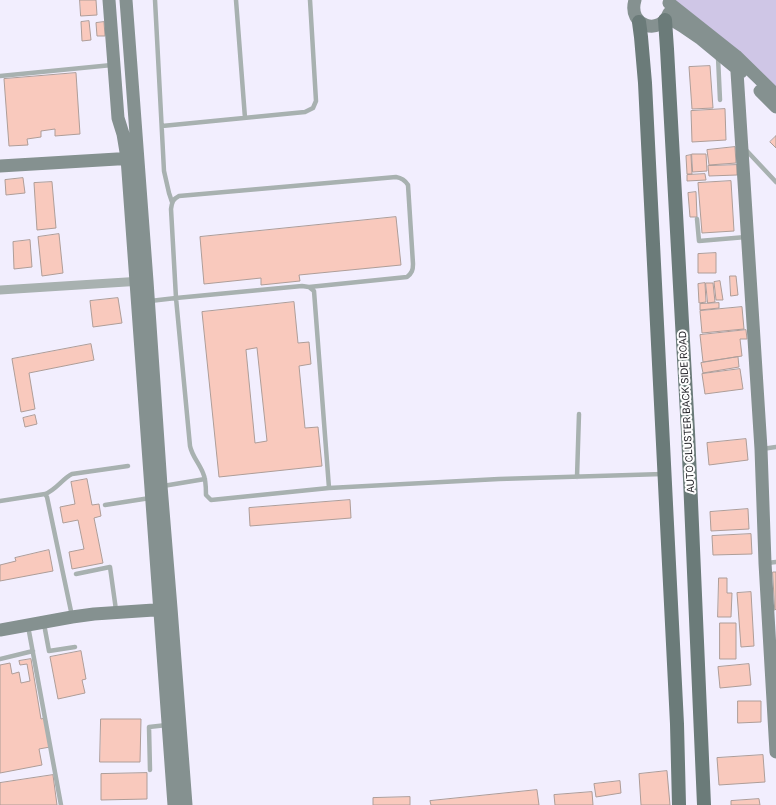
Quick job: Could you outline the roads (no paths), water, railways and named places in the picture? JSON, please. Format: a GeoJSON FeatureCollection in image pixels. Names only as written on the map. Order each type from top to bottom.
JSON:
{"type":"FeatureCollection","features":[{"type":"Feature","properties":{"kind":"main road"},"geometry":{"type":"LineString","coordinates":[[109,0],[118,118],[132,158]]}},
{"type":"Feature","properties":{"kind":"main road"},"geometry":{"type":"LineString","coordinates":[[117,0],[127,116],[123,134]]}},
{"type":"Feature","properties":{"kind":"main road"},"geometry":{"type":"LineString","coordinates":[[126,0],[132,158],[156,504],[165,609],[186,805]]}},
{"type":"Feature","properties":{"kind":"main road"},"geometry":{"type":"LineString","coordinates":[[622,0],[636,11],[644,25],[656,26],[661,24],[666,18],[682,26],[718,53],[736,62],[776,107]]}},
{"type":"Feature","properties":{"kind":"main road"},"geometry":{"type":"LineString","coordinates":[[668,1],[736,62],[776,95]]}},
{"type":"Feature","properties":{"kind":"main road","name":"AUTO CLUSTER BACK SIDE ROAD"},"geometry":{"type":"LineString","coordinates":[[668,1],[669,11],[666,18],[688,432],[704,805]]}},
{"type":"Feature","properties":{"kind":"main road"},"geometry":{"type":"LineString","coordinates":[[636,11],[645,84],[677,724],[679,805]]}},
{"type":"Feature","properties":{"kind":"main road"},"geometry":{"type":"LineString","coordinates":[[736,62],[761,449],[771,562],[776,752]]}},
{"type":"Feature","properties":{"kind":"main road"},"geometry":{"type":"LineString","coordinates":[[0,166],[132,158]]}},
{"type":"Feature","properties":{"kind":"main road"},"geometry":{"type":"LineString","coordinates":[[141,281],[148,301],[161,486],[156,504]]}},
{"type":"Feature","properties":{"kind":"main road"},"geometry":{"type":"LineString","coordinates":[[0,630],[72,616],[165,609]]}},
{"type":"Feature","properties":{"kind":"main road"},"geometry":{"type":"LineString","coordinates":[[165,609],[168,725],[174,805]]}},
{"type":"Feature","properties":{"kind":"street"},"geometry":{"type":"LineString","coordinates":[[0,290],[141,281]]}},
{"type":"Feature","properties":{"kind":"lane"},"geometry":{"type":"LineString","coordinates":[[155,0],[164,171],[172,202],[171,209],[176,298],[190,446],[205,479],[206,495],[211,500],[329,488],[499,479],[664,474]]}},
{"type":"Feature","properties":{"kind":"lane"},"geometry":{"type":"LineString","coordinates":[[236,0],[245,118]]}},
{"type":"Feature","properties":{"kind":"lane"},"geometry":{"type":"LineString","coordinates":[[162,126],[305,112],[313,108],[316,101],[310,0]]}},
{"type":"Feature","properties":{"kind":"lane"},"geometry":{"type":"LineString","coordinates":[[718,53],[720,100]]}},
{"type":"Feature","properties":{"kind":"lane"},"geometry":{"type":"LineString","coordinates":[[0,76],[114,64]]}},
{"type":"Feature","properties":{"kind":"lane"},"geometry":{"type":"LineString","coordinates":[[742,146],[776,182]]}},
{"type":"Feature","properties":{"kind":"lane"},"geometry":{"type":"LineString","coordinates":[[148,301],[407,277],[413,270],[408,185],[401,178],[396,177],[179,196],[172,202]]}},
{"type":"Feature","properties":{"kind":"lane"},"geometry":{"type":"LineString","coordinates":[[697,219],[699,241],[748,237]]}},
{"type":"Feature","properties":{"kind":"lane"},"geometry":{"type":"LineString","coordinates":[[309,287],[314,291],[329,488]]}},
{"type":"Feature","properties":{"kind":"lane"},"geometry":{"type":"LineString","coordinates":[[577,477],[579,414]]}},
{"type":"Feature","properties":{"kind":"lane"},"geometry":{"type":"LineString","coordinates":[[761,449],[776,447]]}},
{"type":"Feature","properties":{"kind":"lane"},"geometry":{"type":"LineString","coordinates":[[0,501],[45,494],[52,491],[72,474],[128,466]]}},
{"type":"Feature","properties":{"kind":"lane"},"geometry":{"type":"LineString","coordinates":[[161,486],[205,479]]}},
{"type":"Feature","properties":{"kind":"lane"},"geometry":{"type":"LineString","coordinates":[[45,494],[47,497],[72,616]]}},
{"type":"Feature","properties":{"kind":"lane"},"geometry":{"type":"LineString","coordinates":[[105,505],[156,504]]}},
{"type":"Feature","properties":{"kind":"lane"},"geometry":{"type":"LineString","coordinates":[[76,574],[110,567],[116,612]]}},
{"type":"Feature","properties":{"kind":"lane"},"geometry":{"type":"LineString","coordinates":[[44,622],[49,651],[75,647]]}},
{"type":"Feature","properties":{"kind":"lane"},"geometry":{"type":"LineString","coordinates":[[28,625],[61,805]]}},
{"type":"Feature","properties":{"kind":"lane"},"geometry":{"type":"LineString","coordinates":[[0,659],[33,651]]}},
{"type":"Feature","properties":{"kind":"lane"},"geometry":{"type":"LineString","coordinates":[[150,770],[149,727],[168,725]]}}]}
